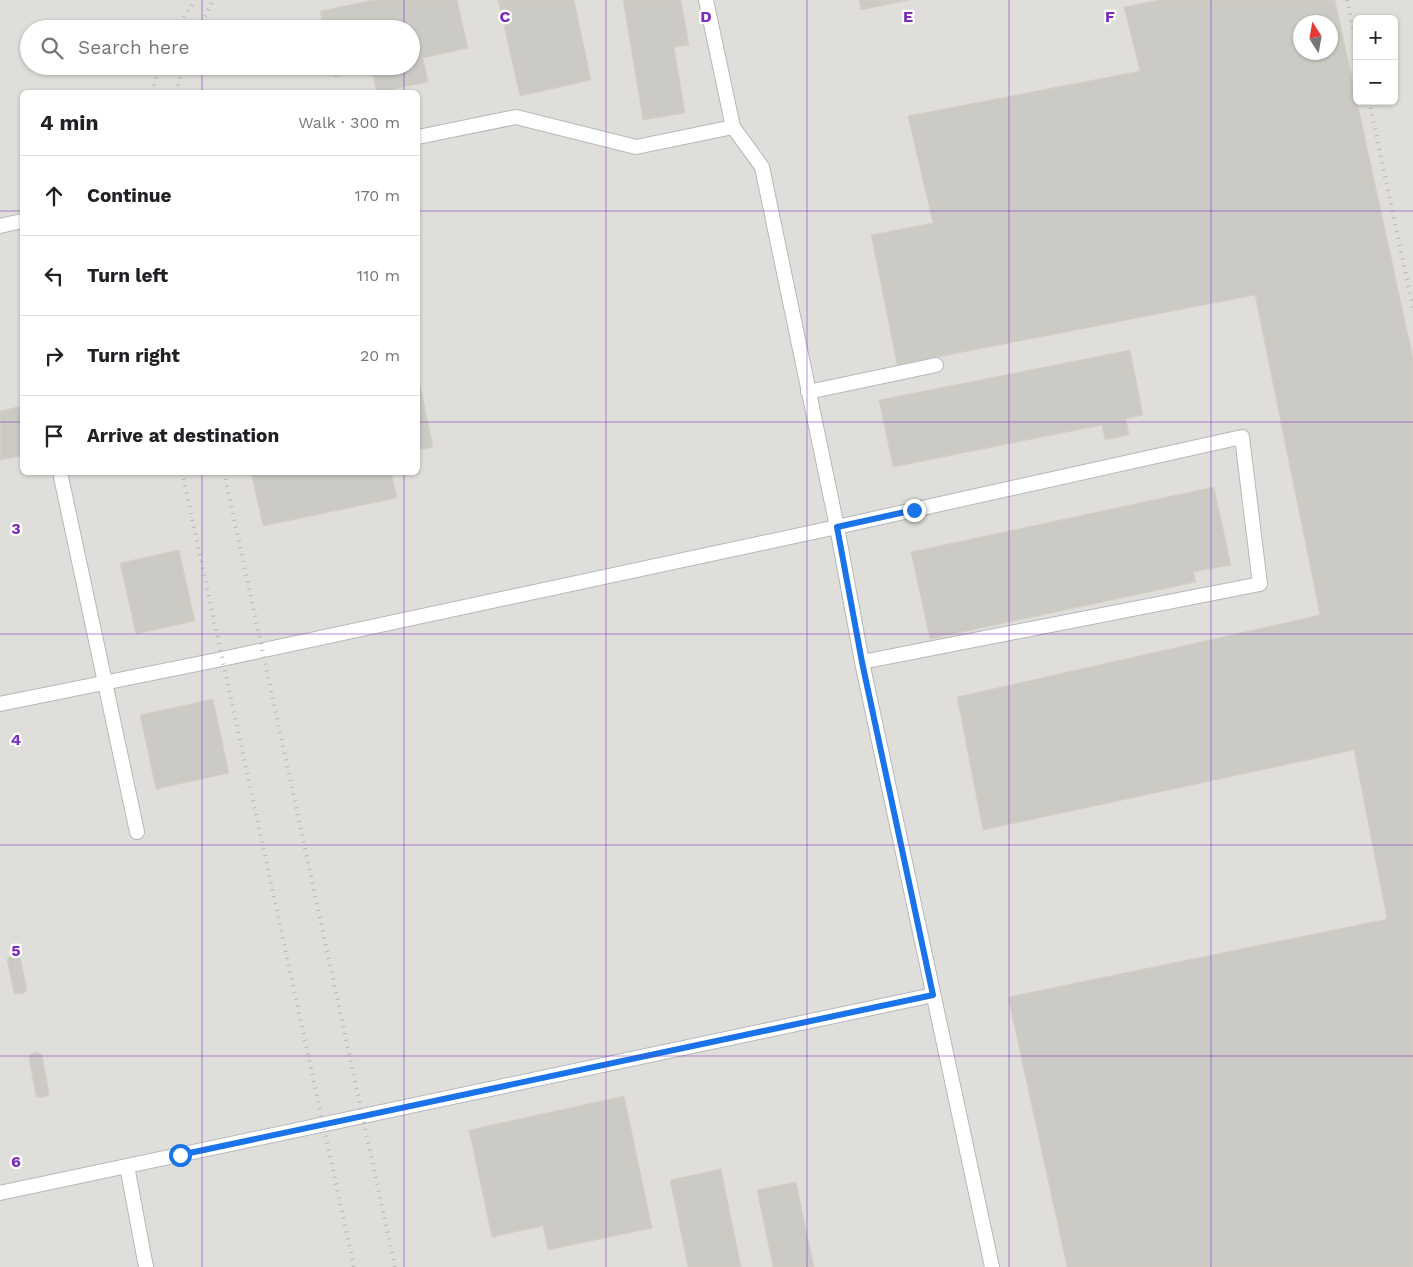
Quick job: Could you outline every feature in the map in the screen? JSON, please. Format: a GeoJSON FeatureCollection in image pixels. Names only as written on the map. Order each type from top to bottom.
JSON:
{"type":"FeatureCollection","features":[{"type":"Feature","properties":{"kind":"lane"},"geometry":{"type":"LineString","coordinates":[[706,0],[733,127],[762,167],[837,527],[862,662],[992,1267]]}},
{"type":"Feature","properties":{"kind":"lane"},"geometry":{"type":"LineString","coordinates":[[420,137],[516,117],[636,147],[733,127]]}},
{"type":"Feature","properties":{"kind":"lane"},"geometry":{"type":"LineString","coordinates":[[0,226],[20,221]]}},
{"type":"Feature","properties":{"kind":"lane"},"geometry":{"type":"LineString","coordinates":[[808,392],[936,365]]}},
{"type":"Feature","properties":{"kind":"lane"},"geometry":{"type":"LineString","coordinates":[[0,704],[105,681],[222,659],[837,527],[1242,437],[1260,584],[862,662]]}},
{"type":"Feature","properties":{"kind":"lane"},"geometry":{"type":"LineString","coordinates":[[61,477],[137,832]]}},
{"type":"Feature","properties":{"kind":"lane"},"geometry":{"type":"LineString","coordinates":[[0,1193],[933,995]]}},
{"type":"Feature","properties":{"kind":"lane"},"geometry":{"type":"LineString","coordinates":[[127,1166],[146,1267]]}},
{"type":"Feature","properties":{"kind":"shaded area"},"geometry":{"type":"Polygon","coordinates":[[[0,0],[1413,0],[1413,1267],[0,1267],[0,0]]]}},
{"type":"Feature","properties":{"kind":"building"},"geometry":{"type":"Polygon","coordinates":[[[373,0],[457,0],[468,48],[423,58],[428,82],[387,90],[376,90],[373,75],[420,75],[420,20],[322,20],[320,11],[373,0]]]}},
{"type":"Feature","properties":{"kind":"building"},"geometry":{"type":"Polygon","coordinates":[[[498,0],[574,0],[591,80],[520,96],[498,0]]]}},
{"type":"Feature","properties":{"kind":"building"},"geometry":{"type":"Polygon","coordinates":[[[623,0],[681,0],[689,45],[674,47],[685,113],[643,120],[623,0]]]}},
{"type":"Feature","properties":{"kind":"building"},"geometry":{"type":"Polygon","coordinates":[[[859,0],[909,0],[861,10],[859,0]]]}},
{"type":"Feature","properties":{"kind":"building"},"geometry":{"type":"Polygon","coordinates":[[[1159,0],[1335,0],[1353,83],[1353,105],[1358,105],[1413,358],[1413,1267],[1067,1267],[1008,997],[1387,919],[1354,750],[983,830],[957,697],[1320,615],[1255,295],[897,365],[871,235],[933,223],[908,116],[1140,71],[1124,7],[1159,0]]]}},
{"type":"Feature","properties":{"kind":"building"},"geometry":{"type":"Polygon","coordinates":[[[1130,350],[1143,415],[1126,419],[1129,435],[1105,440],[1102,425],[893,467],[879,400],[1130,350]]]}},
{"type":"Feature","properties":{"kind":"building"},"geometry":{"type":"Polygon","coordinates":[[[420,385],[433,447],[420,450],[420,385]]]}},
{"type":"Feature","properties":{"kind":"building"},"geometry":{"type":"Polygon","coordinates":[[[20,406],[20,456],[0,460],[0,411],[20,406]]]}},
{"type":"Feature","properties":{"kind":"building"},"geometry":{"type":"Polygon","coordinates":[[[252,475],[392,475],[397,498],[263,526],[252,475]]]}},
{"type":"Feature","properties":{"kind":"building"},"geometry":{"type":"Polygon","coordinates":[[[1214,487],[1231,565],[1193,572],[1196,582],[930,639],[911,552],[1214,487]]]}},
{"type":"Feature","properties":{"kind":"building"},"geometry":{"type":"Polygon","coordinates":[[[179,550],[195,621],[136,634],[120,563],[179,550]]]}},
{"type":"Feature","properties":{"kind":"building"},"geometry":{"type":"Polygon","coordinates":[[[213,699],[229,773],[156,789],[140,715],[213,699]]]}},
{"type":"Feature","properties":{"kind":"building"},"geometry":{"type":"Polygon","coordinates":[[[11,955],[20,956],[27,990],[21,994],[14,993],[7,959],[11,955]]]}},
{"type":"Feature","properties":{"kind":"building"},"geometry":{"type":"Polygon","coordinates":[[[36,1052],[42,1055],[49,1093],[49,1095],[41,1098],[36,1096],[29,1058],[30,1055],[36,1052]]]}},
{"type":"Feature","properties":{"kind":"building"},"geometry":{"type":"Polygon","coordinates":[[[624,1096],[652,1228],[548,1250],[543,1226],[492,1237],[469,1130],[624,1096]]]}},
{"type":"Feature","properties":{"kind":"building"},"geometry":{"type":"Polygon","coordinates":[[[721,1169],[741,1267],[688,1267],[670,1180],[721,1169]]]}},
{"type":"Feature","properties":{"kind":"building"},"geometry":{"type":"Polygon","coordinates":[[[796,1182],[814,1267],[773,1267],[757,1190],[796,1182]]]}},
{"type":"Feature","properties":{"kind":"railway"},"geometry":{"type":"LineString","coordinates":[[182,20],[195,0]]}},
{"type":"Feature","properties":{"kind":"railway"},"geometry":{"type":"LineString","coordinates":[[203,20],[213,0]]}},
{"type":"Feature","properties":{"kind":"railway"},"geometry":{"type":"LineString","coordinates":[[1347,0],[1353,28]]}},
{"type":"Feature","properties":{"kind":"railway"},"geometry":{"type":"LineString","coordinates":[[153,90],[157,75]]}},
{"type":"Feature","properties":{"kind":"railway"},"geometry":{"type":"LineString","coordinates":[[177,90],[181,75]]}},
{"type":"Feature","properties":{"kind":"railway"},"geometry":{"type":"LineString","coordinates":[[1370,105],[1413,308]]}},
{"type":"Feature","properties":{"kind":"railway"},"geometry":{"type":"LineString","coordinates":[[183,475],[354,1267]]}},
{"type":"Feature","properties":{"kind":"railway"},"geometry":{"type":"LineString","coordinates":[[225,475],[395,1267]]}},
{"type":"Feature","properties":{"kind":"route"},"geometry":{"type":"LineString","coordinates":[[180,1155],[933,995],[862,662],[837,527],[914,510]]}}]}
